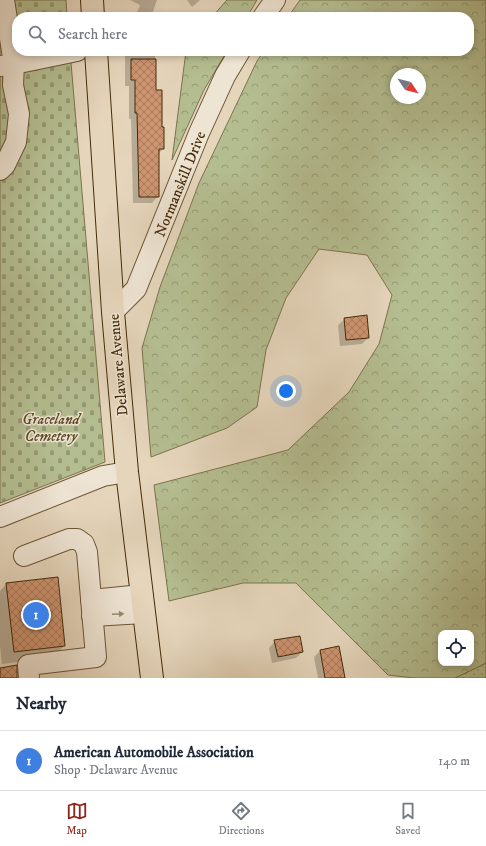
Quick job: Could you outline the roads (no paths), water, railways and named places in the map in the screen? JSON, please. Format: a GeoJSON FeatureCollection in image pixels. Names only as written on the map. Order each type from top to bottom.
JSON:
{"type":"FeatureCollection","features":[{"type":"Feature","properties":{"kind":"main road"},"geometry":{"type":"LineString","coordinates":[[92,0],[93,12]]}},
{"type":"Feature","properties":{"kind":"main road","name":"Delaware Avenue"},"geometry":{"type":"LineString","coordinates":[[96,56],[113,312],[127,472],[152,678]]}},
{"type":"Feature","properties":{"kind":"street"},"geometry":{"type":"LineString","coordinates":[[0,170],[5,165],[16,142],[19,114],[7,65],[4,0]]}},
{"type":"Feature","properties":{"kind":"street"},"geometry":{"type":"LineString","coordinates":[[267,12],[275,0]]}},
{"type":"Feature","properties":{"kind":"street"},"geometry":{"type":"LineString","coordinates":[[7,65],[52,56]]}},
{"type":"Feature","properties":{"kind":"street","name":"Normanskill Drive"},"geometry":{"type":"LineString","coordinates":[[113,312],[136,289],[199,133],[225,76],[237,56]]}},
{"type":"Feature","properties":{"kind":"street"},"geometry":{"type":"LineString","coordinates":[[0,517],[103,476],[127,472]]}},
{"type":"Feature","properties":{"kind":"street"},"geometry":{"type":"LineString","coordinates":[[24,556],[69,539],[77,539],[84,544],[96,657],[28,665],[29,678]]}},
{"type":"Feature","properties":{"kind":"street"},"geometry":{"type":"LineString","coordinates":[[92,608],[143,604]]}},
{"type":"Feature","properties":{"kind":"place","name":"American Automobile Association"},"geometry":{"type":"Point","coordinates":[36,615]}},
{"type":"Feature","properties":{"kind":"park label","name":"Graceland Cemetery"},"geometry":{"type":"Point","coordinates":[51,428]}}]}
